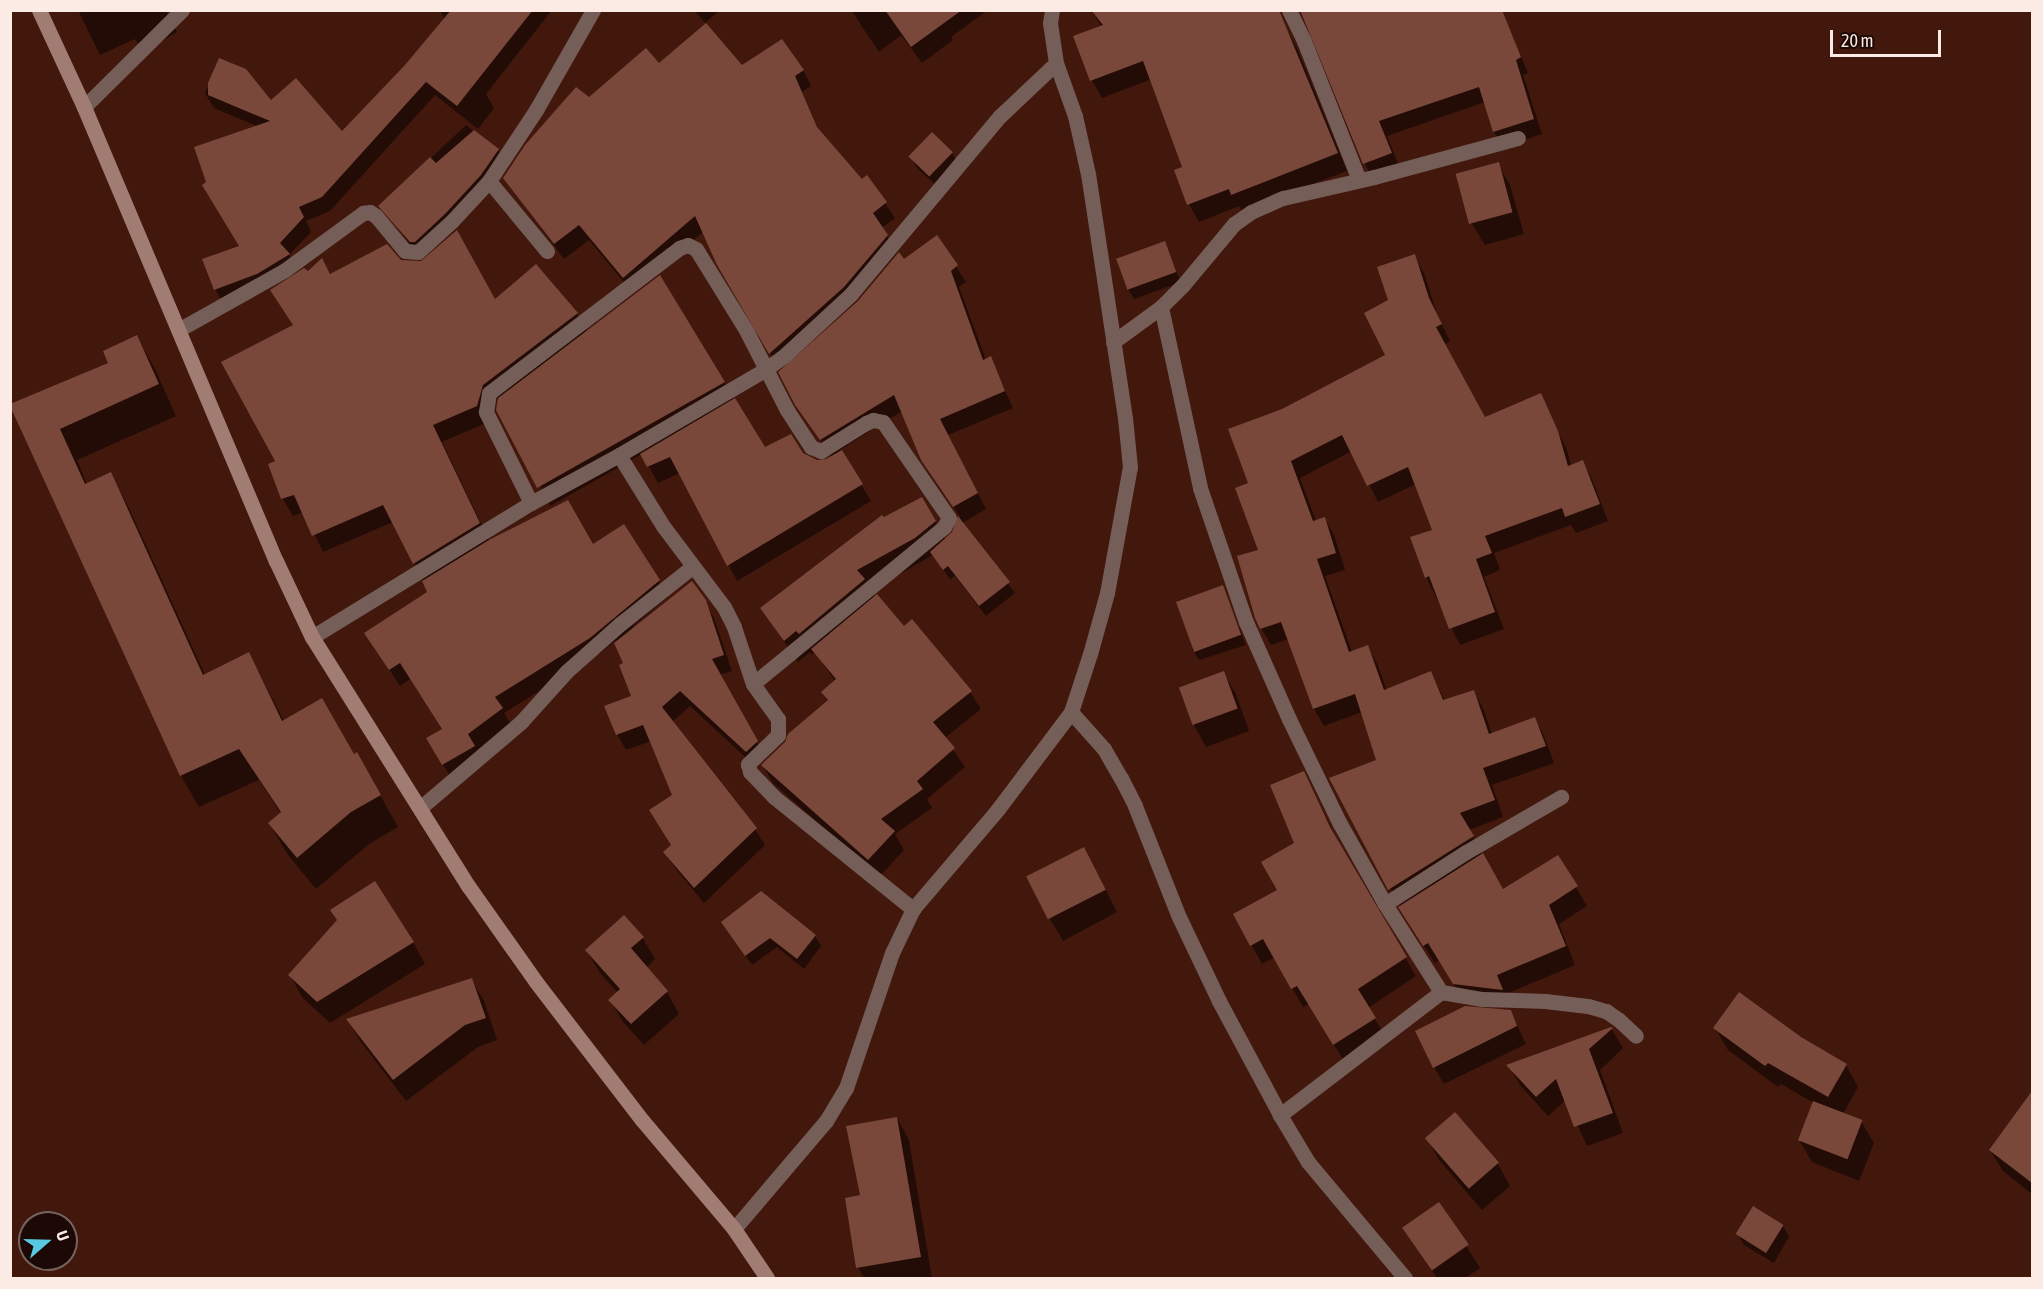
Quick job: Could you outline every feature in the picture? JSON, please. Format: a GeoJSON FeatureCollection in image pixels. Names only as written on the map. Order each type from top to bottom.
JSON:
{"type":"FeatureCollection","features":[{"type":"Feature","properties":{"kind":"street"},"geometry":{"type":"LineString","coordinates":[[39,10],[84,107],[180,329],[271,550],[312,637],[469,887],[536,982],[642,1120],[734,1228],[767,1278]]}},
{"type":"Feature","properties":{"kind":"street"},"geometry":{"type":"LineString","coordinates":[[84,107],[182,10]]}},
{"type":"Feature","properties":{"kind":"street"},"geometry":{"type":"LineString","coordinates":[[180,329],[285,270],[363,213],[370,212],[376,216],[405,251],[418,252],[452,221],[489,180],[536,110],[593,10]]}},
{"type":"Feature","properties":{"kind":"street"},"geometry":{"type":"LineString","coordinates":[[734,1228],[826,1121],[846,1088],[892,953],[913,909],[998,808],[1071,712],[1107,592],[1130,467],[1088,174],[1075,117],[1056,63],[1050,23],[1052,10]]}},
{"type":"Feature","properties":{"kind":"street"},"geometry":{"type":"LineString","coordinates":[[1289,10],[1304,41],[1359,180]]}},
{"type":"Feature","properties":{"kind":"street"},"geometry":{"type":"LineString","coordinates":[[312,637],[531,503],[620,455],[766,369],[817,328],[850,294],[1000,116],[1056,63]]}},
{"type":"Feature","properties":{"kind":"street"},"geometry":{"type":"LineString","coordinates":[[1113,342],[1161,307],[1183,285],[1234,224],[1251,212],[1283,198],[1518,138]]}},
{"type":"Feature","properties":{"kind":"street"},"geometry":{"type":"LineString","coordinates":[[489,180],[547,251]]}},
{"type":"Feature","properties":{"kind":"street"},"geometry":{"type":"LineString","coordinates":[[531,503],[486,412],[485,402],[489,393],[679,248],[688,245],[696,249],[766,369],[787,410],[811,447],[816,450],[828,448],[873,420],[883,422],[949,518],[944,527],[753,684]]}},
{"type":"Feature","properties":{"kind":"street"},"geometry":{"type":"LineString","coordinates":[[1161,307],[1200,488],[1246,622],[1329,801],[1385,904],[1441,993]]}},
{"type":"Feature","properties":{"kind":"street"},"geometry":{"type":"LineString","coordinates":[[620,455],[663,526],[724,607],[734,627],[753,684],[778,719],[780,727],[778,735],[748,764],[750,772],[774,797],[913,909]]}},
{"type":"Feature","properties":{"kind":"street"},"geometry":{"type":"LineString","coordinates":[[420,808],[521,722],[567,671],[620,624],[692,567]]}},
{"type":"Feature","properties":{"kind":"street"},"geometry":{"type":"LineString","coordinates":[[1071,712],[1104,749],[1121,778],[1135,806],[1179,917],[1280,1115],[1308,1162],[1405,1278]]}},
{"type":"Feature","properties":{"kind":"street"},"geometry":{"type":"LineString","coordinates":[[1385,904],[1466,852],[1561,797]]}},
{"type":"Feature","properties":{"kind":"street"},"geometry":{"type":"LineString","coordinates":[[1280,1115],[1441,993],[1482,999],[1545,1001],[1588,1006],[1606,1011],[1636,1036]]}},
{"type":"Feature","properties":{"kind":"building"},"geometry":{"type":"Polygon","coordinates":[[[451,10],[533,10],[457,106],[426,82],[322,197],[299,207],[304,217],[280,243],[290,254],[257,274],[214,290],[202,259],[239,246],[202,185],[206,182],[194,147],[270,121],[208,95],[208,83],[219,58],[246,69],[271,100],[296,78],[342,131],[405,65],[451,10]]]}},
{"type":"Feature","properties":{"kind":"building"},"geometry":{"type":"Polygon","coordinates":[[[885,10],[962,10],[911,47],[885,10]]]}},
{"type":"Feature","properties":{"kind":"building"},"geometry":{"type":"Polygon","coordinates":[[[1091,10],[1279,10],[1338,153],[1231,195],[1229,189],[1187,205],[1174,170],[1182,167],[1143,61],[1090,81],[1073,36],[1103,25],[1091,10]]]}},
{"type":"Feature","properties":{"kind":"building"},"geometry":{"type":"Polygon","coordinates":[[[1300,10],[1502,10],[1521,57],[1516,60],[1534,119],[1493,132],[1479,87],[1379,121],[1392,153],[1363,164],[1300,10]]]}},
{"type":"Feature","properties":{"kind":"building"},"geometry":{"type":"Polygon","coordinates":[[[706,23],[742,65],[782,39],[804,70],[795,76],[817,127],[862,179],[867,175],[887,202],[873,213],[888,235],[844,287],[769,354],[717,265],[695,216],[623,278],[579,225],[554,244],[503,178],[525,145],[576,87],[589,97],[646,48],[659,63],[706,23]]]}},
{"type":"Feature","properties":{"kind":"building"},"geometry":{"type":"Polygon","coordinates":[[[474,130],[499,149],[481,175],[445,214],[415,242],[410,242],[378,206],[430,157],[436,163],[474,130]]]}},
{"type":"Feature","properties":{"kind":"building"},"geometry":{"type":"Polygon","coordinates":[[[932,132],[953,152],[929,177],[908,156],[932,132]]]}},
{"type":"Feature","properties":{"kind":"building"},"geometry":{"type":"Polygon","coordinates":[[[1499,162],[1512,212],[1469,224],[1456,174],[1499,162]]]}},
{"type":"Feature","properties":{"kind":"building"},"geometry":{"type":"Polygon","coordinates":[[[457,230],[495,299],[536,264],[578,313],[483,385],[477,406],[433,425],[480,523],[413,564],[383,505],[312,536],[294,495],[281,499],[268,464],[275,461],[221,362],[293,325],[270,290],[304,268],[308,271],[322,258],[330,274],[387,244],[401,260],[421,261],[457,230]]]}},
{"type":"Feature","properties":{"kind":"building"},"geometry":{"type":"Polygon","coordinates":[[[937,235],[958,265],[951,271],[983,360],[991,356],[1005,391],[940,419],[978,493],[953,507],[921,460],[894,395],[820,440],[795,405],[778,372],[858,301],[899,252],[904,259],[937,235]]]}},
{"type":"Feature","properties":{"kind":"building"},"geometry":{"type":"Polygon","coordinates":[[[1165,241],[1176,272],[1127,290],[1116,259],[1165,241]]]}},
{"type":"Feature","properties":{"kind":"building"},"geometry":{"type":"Polygon","coordinates":[[[1415,254],[1429,298],[1442,324],[1436,327],[1485,417],[1541,393],[1558,431],[1568,466],[1583,460],[1600,504],[1565,517],[1562,508],[1485,536],[1492,553],[1476,559],[1495,612],[1449,629],[1429,576],[1425,578],[1410,537],[1432,530],[1408,467],[1367,486],[1342,435],[1291,461],[1313,521],[1325,517],[1336,553],[1317,559],[1349,652],[1368,645],[1384,690],[1431,671],[1443,700],[1474,690],[1489,734],[1535,717],[1546,746],[1483,768],[1495,800],[1460,813],[1474,836],[1388,890],[1329,778],[1376,760],[1355,694],[1313,709],[1281,622],[1260,629],[1255,618],[1237,556],[1258,550],[1235,488],[1248,483],[1228,429],[1282,409],[1385,355],[1364,313],[1388,300],[1377,267],[1415,254]]]}},
{"type":"Feature","properties":{"kind":"building"},"geometry":{"type":"Polygon","coordinates":[[[660,275],[725,382],[537,488],[496,410],[498,398],[660,275]]]}},
{"type":"Feature","properties":{"kind":"building"},"geometry":{"type":"Polygon","coordinates":[[[137,335],[159,384],[60,429],[85,484],[111,472],[203,675],[249,652],[282,721],[322,698],[354,754],[357,752],[381,795],[351,812],[297,858],[268,823],[281,812],[239,749],[180,776],[10,406],[10,404],[108,363],[103,351],[137,335]]]}},
{"type":"Feature","properties":{"kind":"building"},"geometry":{"type":"Polygon","coordinates":[[[735,398],[765,447],[791,434],[803,453],[817,460],[826,459],[842,450],[863,484],[727,566],[670,457],[647,467],[640,454],[735,398]]]}},
{"type":"Feature","properties":{"kind":"building"},"geometry":{"type":"Polygon","coordinates":[[[922,497],[936,521],[915,538],[857,570],[865,579],[799,634],[796,631],[784,641],[760,608],[882,515],[884,517],[922,497]]]}},
{"type":"Feature","properties":{"kind":"building"},"geometry":{"type":"Polygon","coordinates":[[[568,500],[593,544],[624,524],[660,580],[590,638],[495,697],[503,708],[468,734],[475,746],[442,765],[426,738],[442,729],[400,663],[389,670],[364,633],[427,592],[422,581],[489,540],[568,500]]]}},
{"type":"Feature","properties":{"kind":"building"},"geometry":{"type":"Polygon","coordinates":[[[958,516],[1010,582],[979,606],[948,566],[943,570],[930,552],[952,532],[958,516]]]}},
{"type":"Feature","properties":{"kind":"building"},"geometry":{"type":"Polygon","coordinates":[[[692,581],[706,600],[724,655],[712,659],[758,741],[746,752],[680,691],[662,707],[757,828],[694,888],[663,852],[671,845],[649,810],[672,795],[643,725],[616,735],[604,706],[631,696],[619,665],[623,663],[614,643],[692,581]]]}},
{"type":"Feature","properties":{"kind":"building"},"geometry":{"type":"Polygon","coordinates":[[[1223,585],[1241,635],[1194,652],[1176,602],[1223,585]]]}},
{"type":"Feature","properties":{"kind":"building"},"geometry":{"type":"Polygon","coordinates":[[[877,594],[904,626],[912,619],[972,691],[933,722],[955,748],[917,781],[923,789],[881,819],[895,831],[868,860],[761,765],[785,742],[788,734],[828,700],[821,692],[836,679],[811,649],[877,594]]]}},
{"type":"Feature","properties":{"kind":"building"},"geometry":{"type":"Polygon","coordinates":[[[1224,671],[1238,709],[1193,725],[1179,687],[1224,671]]]}},
{"type":"Feature","properties":{"kind":"building"},"geometry":{"type":"Polygon","coordinates":[[[1304,771],[1330,827],[1407,957],[1358,989],[1376,1018],[1333,1045],[1297,986],[1291,989],[1263,939],[1250,946],[1233,914],[1277,890],[1261,862],[1294,843],[1270,785],[1304,771]]]}},
{"type":"Feature","properties":{"kind":"building"},"geometry":{"type":"Polygon","coordinates":[[[1084,847],[1106,890],[1048,919],[1026,877],[1084,847]]]}},
{"type":"Feature","properties":{"kind":"building"},"geometry":{"type":"Polygon","coordinates":[[[1483,853],[1503,889],[1558,855],[1578,886],[1549,905],[1566,946],[1497,975],[1503,990],[1453,984],[1428,943],[1423,946],[1398,907],[1483,853]]]}},
{"type":"Feature","properties":{"kind":"building"},"geometry":{"type":"Polygon","coordinates":[[[375,881],[414,942],[317,1002],[288,975],[337,920],[330,910],[375,881]]]}},
{"type":"Feature","properties":{"kind":"building"},"geometry":{"type":"Polygon","coordinates":[[[761,891],[816,935],[797,959],[770,938],[745,956],[721,922],[761,891]]]}},
{"type":"Feature","properties":{"kind":"building"},"geometry":{"type":"Polygon","coordinates":[[[624,915],[644,937],[631,948],[668,991],[631,1024],[608,1000],[620,989],[585,950],[624,915]]]}},
{"type":"Feature","properties":{"kind":"building"},"geometry":{"type":"Polygon","coordinates":[[[472,978],[486,1018],[465,1025],[393,1080],[346,1019],[472,978]]]}},
{"type":"Feature","properties":{"kind":"building"},"geometry":{"type":"Polygon","coordinates":[[[1739,992],[1801,1037],[1847,1064],[1828,1097],[1768,1063],[1765,1066],[1713,1028],[1739,992]]]}},
{"type":"Feature","properties":{"kind":"building"},"geometry":{"type":"Polygon","coordinates":[[[1465,1006],[1511,1010],[1517,1026],[1433,1068],[1415,1031],[1465,1006]]]}},
{"type":"Feature","properties":{"kind":"building"},"geometry":{"type":"Polygon","coordinates":[[[1613,1028],[1589,1049],[1613,1113],[1574,1127],[1556,1079],[1536,1097],[1506,1065],[1613,1028]]]}},
{"type":"Feature","properties":{"kind":"building"},"geometry":{"type":"Polygon","coordinates":[[[2032,1091],[2032,1183],[1989,1150],[2032,1091]]]}},
{"type":"Feature","properties":{"kind":"building"},"geometry":{"type":"Polygon","coordinates":[[[1813,1101],[1862,1120],[1847,1159],[1798,1140],[1813,1101]]]}},
{"type":"Feature","properties":{"kind":"building"},"geometry":{"type":"Polygon","coordinates":[[[1455,1112],[1499,1163],[1469,1189],[1425,1138],[1455,1112]]]}},
{"type":"Feature","properties":{"kind":"building"},"geometry":{"type":"Polygon","coordinates":[[[897,1117],[921,1257],[856,1268],[845,1198],[860,1195],[846,1126],[897,1117]]]}},
{"type":"Feature","properties":{"kind":"building"},"geometry":{"type":"Polygon","coordinates":[[[1439,1202],[1469,1245],[1432,1270],[1402,1228],[1439,1202]]]}},
{"type":"Feature","properties":{"kind":"building"},"geometry":{"type":"Polygon","coordinates":[[[1753,1206],[1784,1225],[1766,1253],[1736,1234],[1753,1206]]]}}]}
